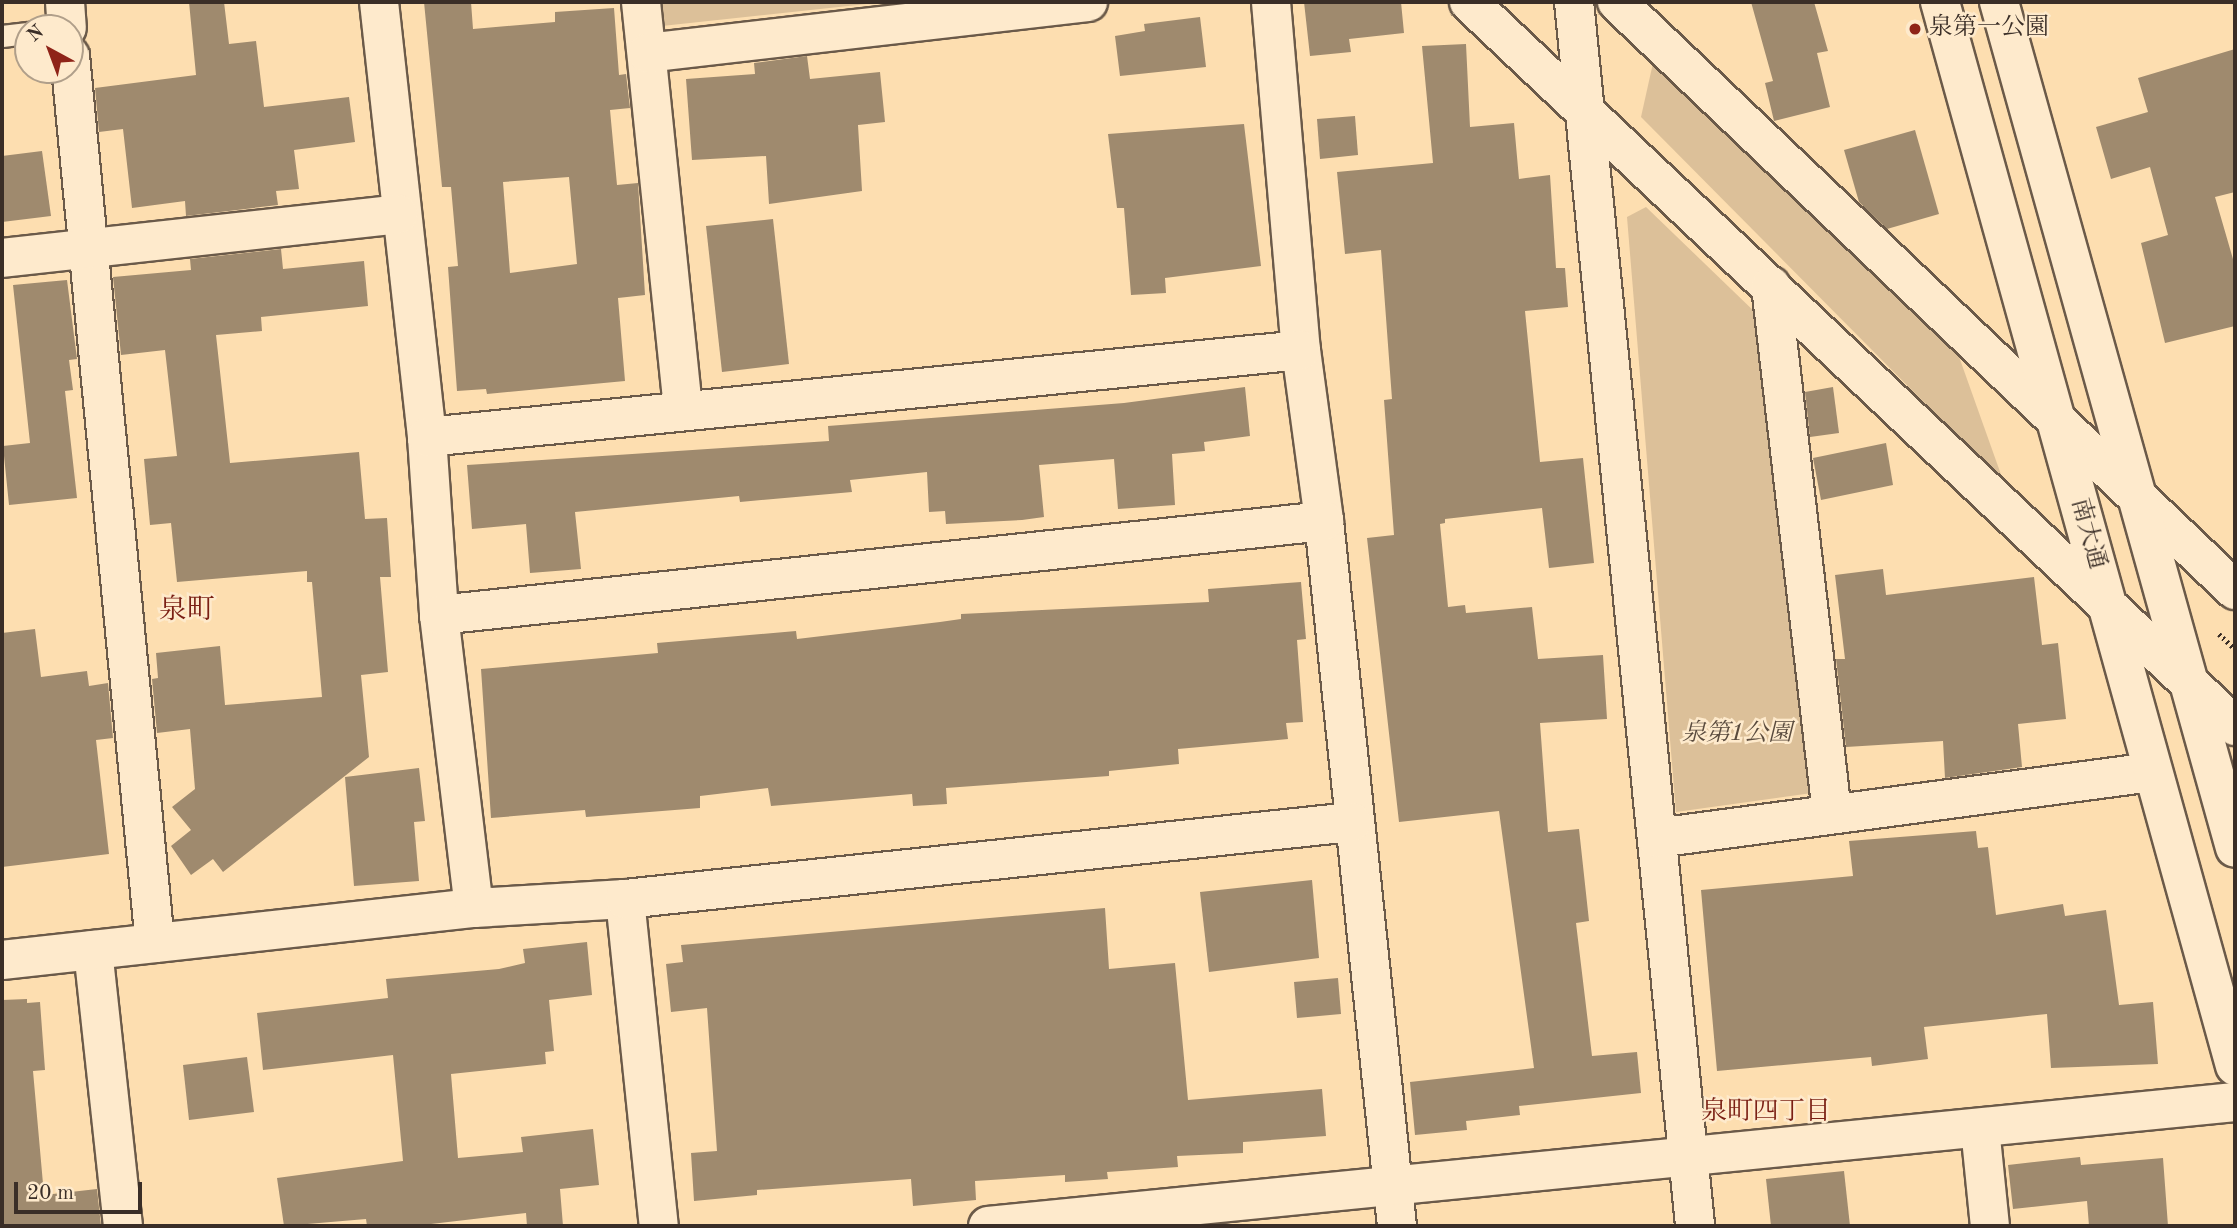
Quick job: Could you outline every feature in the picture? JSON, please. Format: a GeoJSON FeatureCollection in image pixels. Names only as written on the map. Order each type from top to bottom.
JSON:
{"type":"FeatureCollection","features":[{"type":"Feature","properties":{"kind":"street"},"geometry":{"type":"LineString","coordinates":[[379,2],[399,214],[426,437],[439,615],[474,908]]}},
{"type":"Feature","properties":{"kind":"street"},"geometry":{"type":"LineString","coordinates":[[641,2],[683,410]]}},
{"type":"Feature","properties":{"kind":"street"},"geometry":{"type":"LineString","coordinates":[[647,52],[1088,2]]}},
{"type":"Feature","properties":{"kind":"street"},"geometry":{"type":"LineString","coordinates":[[1271,2],[1301,350],[1324,521],[1352,822],[1397,1226]]}},
{"type":"Feature","properties":{"kind":"street"},"geometry":{"type":"LineString","coordinates":[[1469,2],[1587,110],[2235,726]]}},
{"type":"Feature","properties":{"kind":"street"},"geometry":{"type":"LineString","coordinates":[[1574,2],[1587,110],[1695,1226]]}},
{"type":"Feature","properties":{"kind":"street"},"geometry":{"type":"LineString","coordinates":[[1618,2],[2235,590]]}},
{"type":"Feature","properties":{"kind":"street","name":"南大通"},"geometry":{"type":"LineString","coordinates":[[1940,2],[2235,1066]]}},
{"type":"Feature","properties":{"kind":"street"},"geometry":{"type":"LineString","coordinates":[[1999,2],[2133,491],[2235,848]]}},
{"type":"Feature","properties":{"kind":"street"},"geometry":{"type":"LineString","coordinates":[[73,84],[155,943]]}},
{"type":"Feature","properties":{"kind":"street"},"geometry":{"type":"LineString","coordinates":[[2,258],[399,214]]}},
{"type":"Feature","properties":{"kind":"street"},"geometry":{"type":"LineString","coordinates":[[1770,286],[1832,813]]}},
{"type":"Feature","properties":{"kind":"street"},"geometry":{"type":"LineString","coordinates":[[426,437],[1301,350]]}},
{"type":"Feature","properties":{"kind":"street"},"geometry":{"type":"LineString","coordinates":[[439,615],[1324,521]]}},
{"type":"Feature","properties":{"kind":"street"},"geometry":{"type":"LineString","coordinates":[[1657,838],[2152,772]]}},
{"type":"Feature","properties":{"kind":"street"},"geometry":{"type":"LineString","coordinates":[[2,960],[474,908],[625,898],[1352,822]]}},
{"type":"Feature","properties":{"kind":"street"},"geometry":{"type":"LineString","coordinates":[[625,898],[659,1226]]}},
{"type":"Feature","properties":{"kind":"street"},"geometry":{"type":"LineString","coordinates":[[93,950],[123,1226]]}},
{"type":"Feature","properties":{"kind":"street"},"geometry":{"type":"LineString","coordinates":[[988,1226],[1043,1223],[1393,1183],[2235,1102]]}},
{"type":"Feature","properties":{"kind":"street"},"geometry":{"type":"LineString","coordinates":[[1980,1128],[1990,1226]]}},
{"type":"Feature","properties":{"kind":"green space"},"geometry":{"type":"Polygon","coordinates":[[[659,2],[885,2],[662,26],[659,2]]]}},
{"type":"Feature","properties":{"kind":"green space"},"geometry":{"type":"Polygon","coordinates":[[[1655,54],[1952,337],[2004,483],[1641,117],[1655,54]]]}},
{"type":"Feature","properties":{"kind":"green space","name":"泉第1公園"},"geometry":{"type":"Polygon","coordinates":[[[1646,207],[1759,316],[1812,793],[1676,812],[1627,217],[1646,207]]]}},
{"type":"Feature","properties":{"kind":"building"},"geometry":{"type":"Polygon","coordinates":[[[189,2],[224,2],[229,44],[256,41],[264,107],[349,97],[355,142],[294,150],[299,189],[276,191],[278,205],[186,216],[185,201],[132,208],[123,129],[99,132],[95,88],[196,75],[189,2]]]}},
{"type":"Feature","properties":{"kind":"building"},"geometry":{"type":"Polygon","coordinates":[[[424,2],[471,2],[473,29],[555,22],[555,12],[614,8],[619,75],[626,74],[630,108],[610,110],[617,185],[638,183],[645,295],[618,298],[625,381],[487,394],[486,389],[457,391],[448,267],[458,266],[451,187],[442,187],[424,2]],[[569,177],[503,182],[510,273],[577,264],[569,177]]]}},
{"type":"Feature","properties":{"kind":"building"},"geometry":{"type":"Polygon","coordinates":[[[1304,2],[1401,2],[1404,33],[1349,39],[1351,52],[1310,56],[1304,2]]]}},
{"type":"Feature","properties":{"kind":"building"},"geometry":{"type":"Polygon","coordinates":[[[1751,2],[1814,2],[1828,51],[1817,53],[1830,107],[1774,121],[1765,83],[1773,81],[1751,2]]]}},
{"type":"Feature","properties":{"kind":"building"},"geometry":{"type":"Polygon","coordinates":[[[1200,17],[1206,67],[1120,76],[1115,36],[1145,31],[1144,24],[1200,17]]]}},
{"type":"Feature","properties":{"kind":"building"},"geometry":{"type":"Polygon","coordinates":[[[1466,44],[1470,127],[1514,123],[1519,179],[1550,175],[1556,268],[1565,268],[1568,307],[1525,311],[1540,462],[1583,458],[1594,563],[1549,568],[1542,508],[1445,519],[1445,523],[1440,524],[1448,607],[1465,605],[1466,613],[1532,607],[1538,659],[1603,655],[1607,719],[1540,723],[1548,832],[1579,829],[1589,921],[1576,923],[1592,1056],[1637,1052],[1641,1093],[1519,1106],[1520,1115],[1466,1121],[1467,1130],[1415,1135],[1410,1082],[1534,1068],[1499,811],[1399,822],[1367,538],[1394,535],[1384,400],[1392,399],[1381,250],[1345,254],[1337,172],[1433,163],[1422,46],[1466,44]]]}},
{"type":"Feature","properties":{"kind":"building"},"geometry":{"type":"Polygon","coordinates":[[[2235,49],[2235,192],[2215,197],[2235,266],[2235,326],[2165,343],[2141,243],[2168,235],[2150,167],[2111,179],[2096,127],[2148,112],[2138,78],[2235,49]]]}},
{"type":"Feature","properties":{"kind":"building"},"geometry":{"type":"Polygon","coordinates":[[[807,56],[810,79],[880,72],[885,122],[858,125],[862,191],[769,204],[766,156],[692,160],[686,79],[755,74],[754,63],[807,56]]]}},
{"type":"Feature","properties":{"kind":"building"},"geometry":{"type":"Polygon","coordinates":[[[1355,116],[1358,155],[1320,159],[1317,119],[1355,116]]]}},
{"type":"Feature","properties":{"kind":"building"},"geometry":{"type":"Polygon","coordinates":[[[1244,124],[1261,266],[1165,278],[1166,293],[1131,295],[1124,208],[1117,208],[1108,134],[1244,124]]]}},
{"type":"Feature","properties":{"kind":"building"},"geometry":{"type":"Polygon","coordinates":[[[1915,130],[1939,214],[1887,229],[1859,202],[1844,150],[1915,130]]]}},
{"type":"Feature","properties":{"kind":"building"},"geometry":{"type":"Polygon","coordinates":[[[42,151],[51,216],[2,222],[2,156],[42,151]]]}},
{"type":"Feature","properties":{"kind":"building"},"geometry":{"type":"Polygon","coordinates":[[[773,219],[789,364],[722,372],[706,226],[773,219]]]}},
{"type":"Feature","properties":{"kind":"building"},"geometry":{"type":"Polygon","coordinates":[[[281,249],[283,269],[364,261],[368,306],[261,317],[262,331],[216,335],[230,463],[359,452],[365,519],[387,518],[391,577],[380,577],[388,672],[361,675],[369,757],[223,872],[213,859],[191,875],[171,846],[191,830],[172,807],[195,789],[190,729],[157,733],[152,679],[158,678],[156,653],[220,646],[225,705],[322,697],[312,582],[307,582],[307,571],[177,582],[171,523],[150,525],[144,459],[177,456],[165,350],[121,355],[113,277],[191,270],[190,259],[281,249]]]}},
{"type":"Feature","properties":{"kind":"building"},"geometry":{"type":"Polygon","coordinates":[[[67,280],[77,359],[69,360],[73,390],[65,391],[77,498],[9,505],[3,446],[30,443],[13,285],[67,280]]]}},
{"type":"Feature","properties":{"kind":"building"},"geometry":{"type":"Polygon","coordinates":[[[1245,387],[1250,436],[1204,442],[1205,451],[1172,454],[1175,505],[1118,509],[1114,459],[1039,465],[1044,517],[1022,520],[946,524],[945,511],[929,512],[927,472],[850,480],[852,492],[740,502],[739,496],[575,512],[581,569],[530,573],[526,524],[472,529],[467,465],[829,441],[828,426],[1124,403],[1245,387]]]}},
{"type":"Feature","properties":{"kind":"building"},"geometry":{"type":"Polygon","coordinates":[[[1833,387],[1839,433],[1810,437],[1805,392],[1833,387]]]}},
{"type":"Feature","properties":{"kind":"building"},"geometry":{"type":"Polygon","coordinates":[[[1886,443],[1893,485],[1821,500],[1813,458],[1886,443]]]}},
{"type":"Feature","properties":{"kind":"building"},"geometry":{"type":"Polygon","coordinates":[[[1883,569],[1886,595],[2034,577],[2042,645],[2058,643],[2066,719],[2018,724],[2022,767],[1945,778],[1943,741],[1846,747],[1836,659],[1845,659],[1835,575],[1883,569]]]}},
{"type":"Feature","properties":{"kind":"building"},"geometry":{"type":"Polygon","coordinates":[[[1301,582],[1306,639],[1297,640],[1303,722],[1286,723],[1288,739],[1178,749],[1179,764],[1109,771],[1109,776],[946,788],[947,804],[913,806],[912,794],[771,806],[768,788],[700,796],[700,808],[586,817],[585,810],[491,818],[481,669],[658,653],[657,643],[796,631],[797,639],[961,619],[961,614],[1209,602],[1208,589],[1301,582]]]}},
{"type":"Feature","properties":{"kind":"building"},"geometry":{"type":"Polygon","coordinates":[[[35,629],[41,677],[87,671],[89,686],[108,683],[113,738],[96,740],[109,854],[2,867],[2,633],[35,629]]]}},
{"type":"Feature","properties":{"kind":"building"},"geometry":{"type":"Polygon","coordinates":[[[419,768],[425,821],[414,822],[419,881],[354,886],[345,777],[419,768]]]}},
{"type":"Feature","properties":{"kind":"building"},"geometry":{"type":"Polygon","coordinates":[[[1976,831],[1978,848],[1988,847],[1996,915],[2063,904],[2065,916],[2106,910],[2119,1005],[2153,1002],[2158,1064],[2051,1068],[2047,1014],[1924,1027],[1928,1059],[1872,1066],[1871,1057],[1717,1071],[1701,890],[1853,876],[1849,841],[1976,831]]]}},
{"type":"Feature","properties":{"kind":"building"},"geometry":{"type":"Polygon","coordinates":[[[1312,880],[1319,958],[1209,972],[1200,892],[1312,880]]]}},
{"type":"Feature","properties":{"kind":"building"},"geometry":{"type":"Polygon","coordinates":[[[1105,908],[1109,969],[1175,963],[1188,1100],[1322,1089],[1326,1136],[1243,1142],[1243,1153],[1177,1156],[1178,1167],[1107,1172],[1108,1179],[1065,1182],[1065,1175],[975,1181],[976,1200],[913,1206],[911,1179],[757,1190],[757,1195],[694,1201],[691,1153],[717,1151],[707,1008],[671,1012],[666,964],[683,962],[681,945],[1105,908]]]}},
{"type":"Feature","properties":{"kind":"building"},"geometry":{"type":"Polygon","coordinates":[[[587,942],[592,995],[549,1000],[554,1051],[545,1052],[546,1064],[451,1074],[458,1158],[523,1152],[521,1137],[593,1129],[599,1185],[560,1189],[563,1226],[527,1226],[526,1213],[414,1226],[367,1226],[366,1219],[284,1226],[277,1178],[403,1161],[393,1055],[263,1070],[257,1013],[388,998],[386,979],[499,969],[525,963],[523,949],[587,942]]]}},
{"type":"Feature","properties":{"kind":"building"},"geometry":{"type":"Polygon","coordinates":[[[1338,978],[1341,1014],[1297,1018],[1294,982],[1338,978]]]}},
{"type":"Feature","properties":{"kind":"building"},"geometry":{"type":"Polygon","coordinates":[[[27,999],[27,1003],[40,1002],[45,1070],[33,1071],[44,1195],[97,1189],[101,1226],[2,1226],[2,1000],[27,999]]]}},
{"type":"Feature","properties":{"kind":"building"},"geometry":{"type":"Polygon","coordinates":[[[247,1057],[254,1112],[189,1120],[183,1065],[247,1057]]]}},
{"type":"Feature","properties":{"kind":"building"},"geometry":{"type":"Polygon","coordinates":[[[2080,1157],[2081,1165],[2163,1158],[2168,1226],[2089,1226],[2087,1201],[2013,1209],[2008,1165],[2080,1157]]]}},
{"type":"Feature","properties":{"kind":"building"},"geometry":{"type":"Polygon","coordinates":[[[1844,1171],[1850,1226],[1771,1226],[1766,1179],[1844,1171]]]}},
{"type":"Feature","properties":{"kind":"place","name":"泉第一公園"},"geometry":{"type":"Point","coordinates":[1915,29]}},
{"type":"Feature","properties":{"kind":"district","name":"泉町"},"geometry":{"type":"Point","coordinates":[187,611]}},
{"type":"Feature","properties":{"kind":"district","name":"泉町四丁目"},"geometry":{"type":"Point","coordinates":[1766,1113]}}]}
